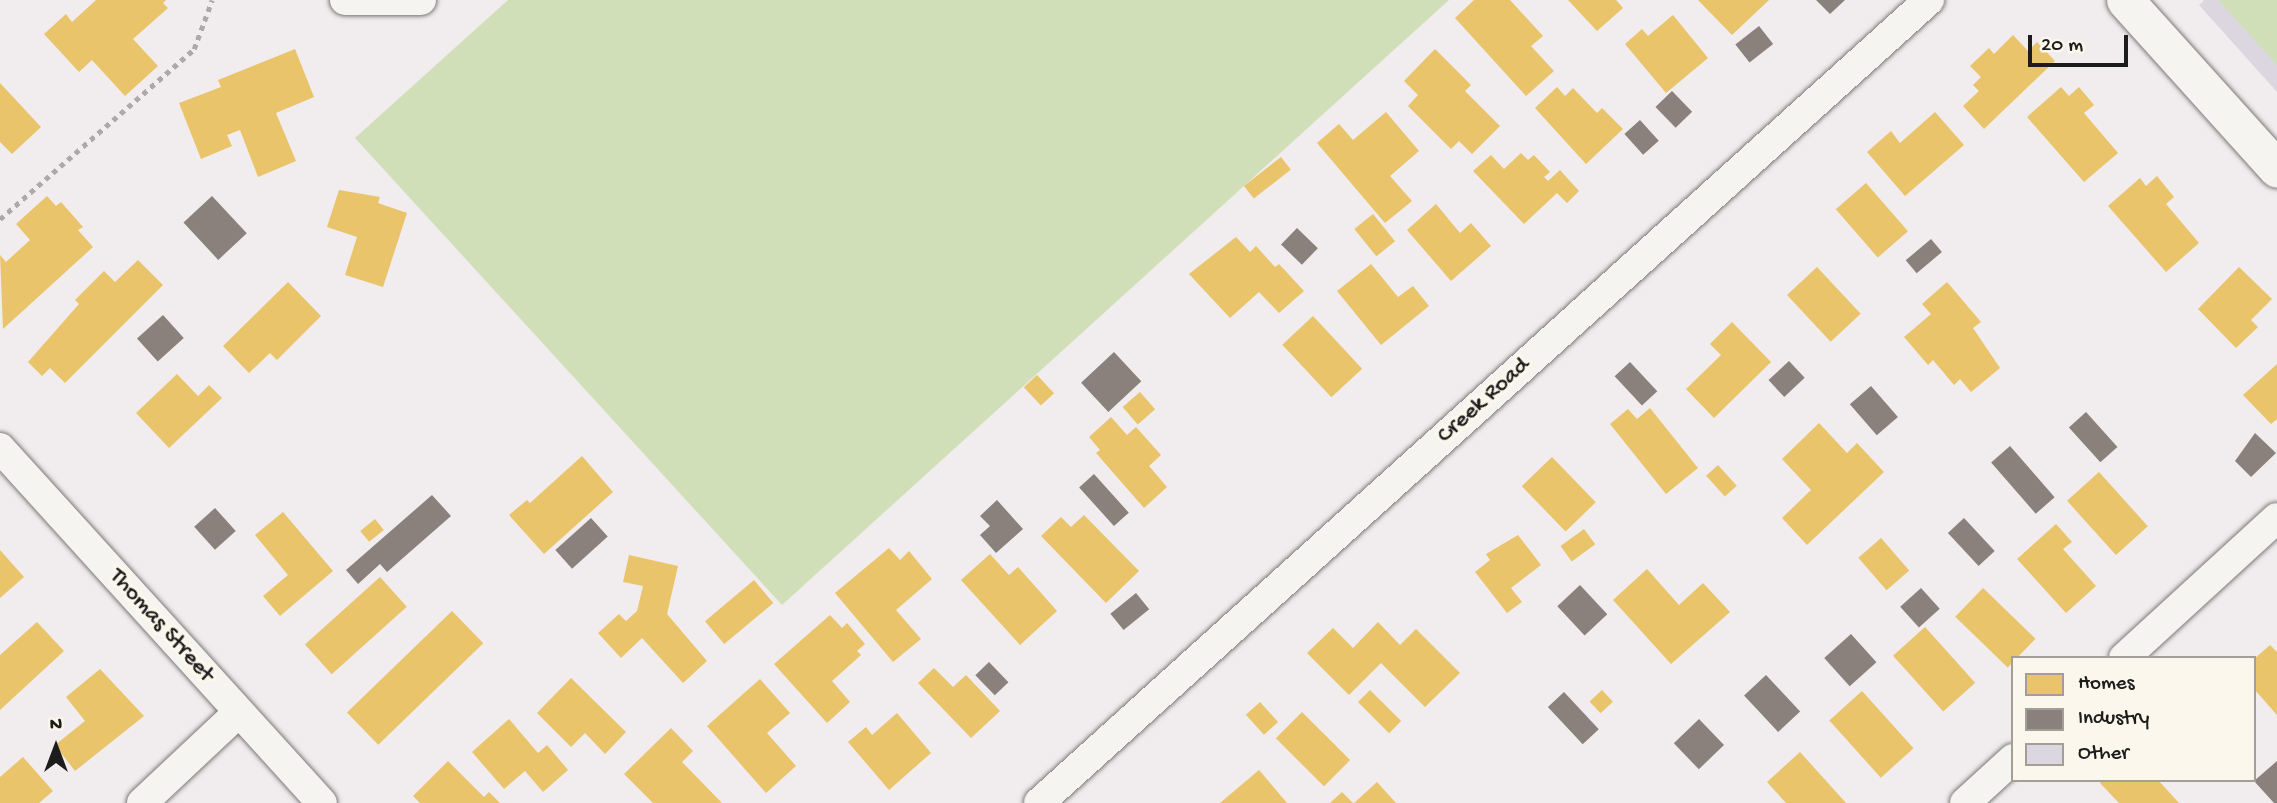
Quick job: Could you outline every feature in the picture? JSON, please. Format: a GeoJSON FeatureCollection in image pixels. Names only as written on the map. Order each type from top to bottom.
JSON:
{"type":"FeatureCollection","features":[{"type":"Feature","properties":{"kind":"street"},"geometry":{"type":"LineString","coordinates":[[345,0],[421,0]]}},
{"type":"Feature","properties":{"kind":"street","name":"Creek Road"},"geometry":{"type":"LineString","coordinates":[[1039,803],[1929,0]]}},
{"type":"Feature","properties":{"kind":"street"},"geometry":{"type":"LineString","coordinates":[[2124,0],[2277,169]]}},
{"type":"Feature","properties":{"kind":"street","name":"Thomas Street"},"geometry":{"type":"LineString","coordinates":[[0,448],[322,803]]}},
{"type":"Feature","properties":{"kind":"street"},"geometry":{"type":"LineString","coordinates":[[2126,656],[2277,518]]}},
{"type":"Feature","properties":{"kind":"street"},"geometry":{"type":"LineString","coordinates":[[142,803],[239,712]]}},
{"type":"Feature","properties":{"kind":"street"},"geometry":{"type":"LineString","coordinates":[[1965,803],[2011,761]]}},
{"type":"Feature","properties":{"kind":"path"},"geometry":{"type":"LineString","coordinates":[[0,219],[194,49],[212,0]]}},
{"type":"Feature","properties":{"kind":"green space"},"geometry":{"type":"Polygon","coordinates":[[[508,0],[1449,0],[782,605],[355,138],[508,0]]]}},
{"type":"Feature","properties":{"kind":"green space"},"geometry":{"type":"Polygon","coordinates":[[[2203,0],[2277,0],[2277,81],[2203,0]]]}},
{"type":"Feature","properties":{"kind":"building: Homes"},"geometry":{"type":"Polygon","coordinates":[[[96,0],[166,0],[163,3],[168,8],[133,39],[158,66],[125,96],[92,60],[79,72],[44,34],[66,14],[72,22],[96,0]]]}},
{"type":"Feature","properties":{"kind":"building: Homes"},"geometry":{"type":"Polygon","coordinates":[[[1474,0],[1510,0],[1543,36],[1531,46],[1554,71],[1526,96],[1455,18],[1474,0]]]}},
{"type":"Feature","properties":{"kind":"building: Homes"},"geometry":{"type":"Polygon","coordinates":[[[1568,0],[1616,0],[1623,8],[1597,31],[1568,0]]]}},
{"type":"Feature","properties":{"kind":"building: Homes"},"geometry":{"type":"Polygon","coordinates":[[[1698,0],[1769,0],[1732,35],[1698,0]]]}},
{"type":"Feature","properties":{"kind":"building: Homes"},"geometry":{"type":"Polygon","coordinates":[[[1673,15],[1708,58],[1666,93],[1625,44],[1642,29],[1648,36],[1673,15]]]}},
{"type":"Feature","properties":{"kind":"building: Homes"},"geometry":{"type":"Polygon","coordinates":[[[2013,35],[2028,51],[2037,42],[2055,61],[1984,129],[1963,106],[1979,91],[1973,85],[1981,77],[1970,66],[1989,48],[1994,54],[2013,35]]]}},
{"type":"Feature","properties":{"kind":"building: Homes"},"geometry":{"type":"Polygon","coordinates":[[[295,49],[314,97],[276,113],[296,161],[258,177],[240,130],[227,135],[232,146],[201,159],[179,103],[221,87],[218,80],[295,49]]]}},
{"type":"Feature","properties":{"kind":"building: Homes"},"geometry":{"type":"Polygon","coordinates":[[[1435,49],[1471,85],[1465,91],[1500,126],[1472,154],[1459,141],[1451,149],[1408,106],[1418,95],[1404,81],[1435,49]]]}},
{"type":"Feature","properties":{"kind":"building: Homes"},"geometry":{"type":"Polygon","coordinates":[[[0,83],[41,127],[12,154],[0,142],[0,83]]]}},
{"type":"Feature","properties":{"kind":"building: Homes"},"geometry":{"type":"Polygon","coordinates":[[[1557,87],[1565,96],[1573,88],[1597,113],[1602,108],[1623,129],[1586,164],[1535,108],[1557,87]]]}},
{"type":"Feature","properties":{"kind":"building: Homes"},"geometry":{"type":"Polygon","coordinates":[[[2061,87],[2069,96],[2079,87],[2094,105],[2084,113],[2118,153],[2084,182],[2027,117],[2061,87]]]}},
{"type":"Feature","properties":{"kind":"building: Homes"},"geometry":{"type":"Polygon","coordinates":[[[1386,112],[1419,151],[1390,176],[1412,201],[1385,223],[1317,143],[1339,124],[1353,140],[1386,112]]]}},
{"type":"Feature","properties":{"kind":"building: Homes"},"geometry":{"type":"Polygon","coordinates":[[[1935,112],[1964,145],[1905,196],[1867,152],[1891,131],[1900,143],[1935,112]]]}},
{"type":"Feature","properties":{"kind":"building: Homes"},"geometry":{"type":"Polygon","coordinates":[[[1521,153],[1528,160],[1534,155],[1550,172],[1544,177],[1548,181],[1560,170],[1579,191],[1567,203],[1557,193],[1524,224],[1473,171],[1491,155],[1504,169],[1521,153]]]}},
{"type":"Feature","properties":{"kind":"building: Homes"},"geometry":{"type":"Polygon","coordinates":[[[1281,157],[1291,170],[1254,199],[1244,186],[1281,157]]]}},
{"type":"Feature","properties":{"kind":"building: Homes"},"geometry":{"type":"Polygon","coordinates":[[[2157,176],[2174,197],[2166,204],[2199,243],[2166,272],[2108,206],[2140,178],[2146,186],[2157,176]]]}},
{"type":"Feature","properties":{"kind":"building: Homes"},"geometry":{"type":"Polygon","coordinates":[[[1866,183],[1908,231],[1878,258],[1836,209],[1866,183]]]}},
{"type":"Feature","properties":{"kind":"building: Homes"},"geometry":{"type":"Polygon","coordinates":[[[339,190],[380,197],[378,203],[407,213],[383,287],[345,275],[357,237],[327,227],[339,190]]]}},
{"type":"Feature","properties":{"kind":"building: Homes"},"geometry":{"type":"Polygon","coordinates":[[[47,196],[56,206],[61,202],[83,227],[78,230],[93,247],[3,329],[0,255],[6,262],[30,240],[16,224],[47,196]]]}},
{"type":"Feature","properties":{"kind":"building: Homes"},"geometry":{"type":"Polygon","coordinates":[[[1436,204],[1460,233],[1471,223],[1491,246],[1451,281],[1407,230],[1436,204]]]}},
{"type":"Feature","properties":{"kind":"building: Homes"},"geometry":{"type":"Polygon","coordinates":[[[1373,214],[1395,241],[1376,256],[1354,229],[1373,214]]]}},
{"type":"Feature","properties":{"kind":"building: Homes"},"geometry":{"type":"Polygon","coordinates":[[[1236,237],[1250,252],[1256,246],[1275,267],[1279,264],[1304,291],[1279,313],[1259,292],[1230,318],[1189,274],[1236,237]]]}},
{"type":"Feature","properties":{"kind":"building: Homes"},"geometry":{"type":"Polygon","coordinates":[[[138,260],[163,285],[65,383],[50,368],[42,376],[28,362],[79,304],[75,300],[104,271],[115,282],[138,260]]]}},
{"type":"Feature","properties":{"kind":"building: Homes"},"geometry":{"type":"Polygon","coordinates":[[[1371,264],[1398,297],[1413,286],[1429,306],[1381,345],[1337,291],[1371,264]]]}},
{"type":"Feature","properties":{"kind":"building: Homes"},"geometry":{"type":"Polygon","coordinates":[[[1817,267],[1861,314],[1831,342],[1787,295],[1817,267]]]}},
{"type":"Feature","properties":{"kind":"building: Homes"},"geometry":{"type":"Polygon","coordinates":[[[2239,267],[2272,299],[2251,320],[2258,327],[2236,348],[2198,309],[2239,267]]]}},
{"type":"Feature","properties":{"kind":"building: Homes"},"geometry":{"type":"Polygon","coordinates":[[[288,282],[321,316],[277,360],[270,353],[249,373],[223,346],[288,282]]]}},
{"type":"Feature","properties":{"kind":"building: Homes"},"geometry":{"type":"Polygon","coordinates":[[[1947,282],[1981,322],[1973,328],[2000,368],[1971,392],[1960,379],[1954,385],[1933,360],[1928,365],[1904,337],[1931,314],[1922,304],[1947,282]]]}},
{"type":"Feature","properties":{"kind":"building: Homes"},"geometry":{"type":"Polygon","coordinates":[[[1313,316],[1362,369],[1331,397],[1282,345],[1313,316]]]}},
{"type":"Feature","properties":{"kind":"building: Homes"},"geometry":{"type":"Polygon","coordinates":[[[1732,322],[1771,362],[1714,418],[1686,389],[1721,355],[1710,344],[1732,322]]]}},
{"type":"Feature","properties":{"kind":"building: Homes"},"geometry":{"type":"Polygon","coordinates":[[[2277,364],[2277,419],[2271,424],[2243,395],[2277,364]]]}},
{"type":"Feature","properties":{"kind":"building: Homes"},"geometry":{"type":"Polygon","coordinates":[[[177,374],[198,396],[209,385],[222,398],[169,448],[136,413],[177,374]]]}},
{"type":"Feature","properties":{"kind":"building: Homes"},"geometry":{"type":"Polygon","coordinates":[[[1037,375],[1054,393],[1041,406],[1024,387],[1037,375]]]}},
{"type":"Feature","properties":{"kind":"building: Homes"},"geometry":{"type":"Polygon","coordinates":[[[1140,392],[1155,409],[1138,424],[1123,407],[1140,392]]]}},
{"type":"Feature","properties":{"kind":"building: Homes"},"geometry":{"type":"Polygon","coordinates":[[[1650,408],[1698,468],[1666,494],[1610,424],[1628,409],[1637,419],[1650,408]]]}},
{"type":"Feature","properties":{"kind":"building: Homes"},"geometry":{"type":"Polygon","coordinates":[[[1111,417],[1127,435],[1136,427],[1161,455],[1149,466],[1167,487],[1144,508],[1096,453],[1100,450],[1089,437],[1111,417]]]}},
{"type":"Feature","properties":{"kind":"building: Homes"},"geometry":{"type":"Polygon","coordinates":[[[1819,423],[1847,453],[1857,443],[1884,472],[1807,545],[1782,518],[1811,490],[1782,459],[1819,423]]]}},
{"type":"Feature","properties":{"kind":"building: Homes"},"geometry":{"type":"Polygon","coordinates":[[[582,456],[613,492],[544,554],[509,515],[527,500],[530,503],[582,456]]]}},
{"type":"Feature","properties":{"kind":"building: Homes"},"geometry":{"type":"Polygon","coordinates":[[[1552,457],[1596,502],[1566,531],[1522,486],[1552,457]]]}},
{"type":"Feature","properties":{"kind":"building: Homes"},"geometry":{"type":"Polygon","coordinates":[[[1718,465],[1737,486],[1725,497],[1706,476],[1718,465]]]}},
{"type":"Feature","properties":{"kind":"building: Homes"},"geometry":{"type":"Polygon","coordinates":[[[2099,472],[2148,526],[2116,555],[2067,501],[2099,472]]]}},
{"type":"Feature","properties":{"kind":"building: Homes"},"geometry":{"type":"Polygon","coordinates":[[[283,512],[333,571],[280,616],[263,596],[288,575],[255,535],[283,512]]]}},
{"type":"Feature","properties":{"kind":"building: Homes"},"geometry":{"type":"Polygon","coordinates":[[[1084,515],[1139,571],[1106,603],[1041,536],[1061,517],[1071,527],[1084,515]]]}},
{"type":"Feature","properties":{"kind":"building: Homes"},"geometry":{"type":"Polygon","coordinates":[[[375,519],[384,530],[369,542],[360,531],[375,519]]]}},
{"type":"Feature","properties":{"kind":"building: Homes"},"geometry":{"type":"Polygon","coordinates":[[[2056,524],[2072,542],[2063,549],[2096,586],[2066,613],[2017,559],[2056,524]]]}},
{"type":"Feature","properties":{"kind":"building: Homes"},"geometry":{"type":"Polygon","coordinates":[[[1584,529],[1595,544],[1572,561],[1561,546],[1584,529]]]}},
{"type":"Feature","properties":{"kind":"building: Homes"},"geometry":{"type":"Polygon","coordinates":[[[1518,535],[1541,565],[1511,588],[1522,602],[1507,613],[1475,572],[1490,560],[1486,554],[1518,535]]]}},
{"type":"Feature","properties":{"kind":"building: Homes"},"geometry":{"type":"Polygon","coordinates":[[[1881,538],[1909,570],[1887,590],[1858,558],[1881,538]]]}},
{"type":"Feature","properties":{"kind":"building: Homes"},"geometry":{"type":"Polygon","coordinates":[[[889,548],[900,560],[909,551],[932,579],[896,610],[921,639],[893,662],[835,593],[889,548]]]}},
{"type":"Feature","properties":{"kind":"building: Homes"},"geometry":{"type":"Polygon","coordinates":[[[0,550],[24,577],[0,598],[0,550]]]}},
{"type":"Feature","properties":{"kind":"building: Homes"},"geometry":{"type":"Polygon","coordinates":[[[990,554],[1009,575],[1018,567],[1057,611],[1020,645],[961,580],[990,554]]]}},
{"type":"Feature","properties":{"kind":"building: Homes"},"geometry":{"type":"Polygon","coordinates":[[[629,555],[678,566],[667,614],[707,661],[683,683],[642,638],[621,658],[598,633],[619,614],[626,621],[637,611],[643,586],[623,582],[629,555]]]}},
{"type":"Feature","properties":{"kind":"building: Homes"},"geometry":{"type":"Polygon","coordinates":[[[1647,569],[1679,605],[1703,583],[1730,612],[1671,664],[1613,600],[1647,569]]]}},
{"type":"Feature","properties":{"kind":"building: Homes"},"geometry":{"type":"Polygon","coordinates":[[[380,577],[407,607],[332,674],[305,645],[380,577]]]}},
{"type":"Feature","properties":{"kind":"building: Homes"},"geometry":{"type":"Polygon","coordinates":[[[754,580],[773,603],[724,644],[705,621],[754,580]]]}},
{"type":"Feature","properties":{"kind":"building: Homes"},"geometry":{"type":"Polygon","coordinates":[[[1983,588],[2036,639],[2019,656],[2011,656],[2011,664],[2008,667],[1955,617],[1983,588]]]}},
{"type":"Feature","properties":{"kind":"building: Homes"},"geometry":{"type":"Polygon","coordinates":[[[452,611],[483,643],[378,745],[347,712],[452,611]]]}},
{"type":"Feature","properties":{"kind":"building: Homes"},"geometry":{"type":"Polygon","coordinates":[[[830,615],[842,628],[847,623],[865,644],[857,651],[861,655],[832,681],[850,702],[827,723],[774,664],[830,615]]]}},
{"type":"Feature","properties":{"kind":"building: Homes"},"geometry":{"type":"Polygon","coordinates":[[[37,622],[64,651],[0,710],[0,655],[37,622]]]}},
{"type":"Feature","properties":{"kind":"building: Homes"},"geometry":{"type":"Polygon","coordinates":[[[1378,622],[1400,645],[1416,629],[1460,673],[1425,707],[1381,663],[1349,695],[1307,653],[1333,628],[1353,648],[1378,622]]]}},
{"type":"Feature","properties":{"kind":"building: Homes"},"geometry":{"type":"Polygon","coordinates":[[[1925,627],[1975,683],[1943,712],[1893,656],[1925,627]]]}},
{"type":"Feature","properties":{"kind":"building: Homes"},"geometry":{"type":"Polygon","coordinates":[[[2270,645],[2277,652],[2277,715],[2256,691],[2256,657],[2270,645]]]}},
{"type":"Feature","properties":{"kind":"building: Homes"},"geometry":{"type":"Polygon","coordinates":[[[934,668],[953,687],[966,675],[1000,711],[971,738],[918,683],[934,668]]]}},
{"type":"Feature","properties":{"kind":"building: Homes"},"geometry":{"type":"Polygon","coordinates":[[[100,669],[144,716],[75,771],[55,745],[85,721],[66,697],[100,669]]]}},
{"type":"Feature","properties":{"kind":"building: Homes"},"geometry":{"type":"Polygon","coordinates":[[[571,678],[626,732],[605,754],[585,733],[571,747],[537,713],[571,678]]]}},
{"type":"Feature","properties":{"kind":"building: Homes"},"geometry":{"type":"Polygon","coordinates":[[[760,679],[790,713],[767,733],[796,766],[766,793],[707,726],[760,679]]]}},
{"type":"Feature","properties":{"kind":"building: Homes"},"geometry":{"type":"Polygon","coordinates":[[[1370,690],[1401,721],[1389,733],[1358,702],[1370,690]]]}},
{"type":"Feature","properties":{"kind":"building: Homes"},"geometry":{"type":"Polygon","coordinates":[[[1602,690],[1613,702],[1600,713],[1590,702],[1602,690]]]}},
{"type":"Feature","properties":{"kind":"building: Homes"},"geometry":{"type":"Polygon","coordinates":[[[1862,691],[1914,748],[1881,778],[1829,720],[1862,691]]]}},
{"type":"Feature","properties":{"kind":"building: Homes"},"geometry":{"type":"Polygon","coordinates":[[[1260,702],[1278,722],[1264,735],[1246,715],[1260,702]]]}},
{"type":"Feature","properties":{"kind":"building: Homes"},"geometry":{"type":"Polygon","coordinates":[[[1302,712],[1350,760],[1324,786],[1276,738],[1302,712]]]}},
{"type":"Feature","properties":{"kind":"building: Homes"},"geometry":{"type":"Polygon","coordinates":[[[897,713],[931,753],[889,790],[848,742],[866,727],[872,735],[897,713]]]}},
{"type":"Feature","properties":{"kind":"building: Homes"},"geometry":{"type":"Polygon","coordinates":[[[509,719],[538,753],[547,745],[568,770],[543,792],[525,771],[504,789],[472,752],[509,719]]]}},
{"type":"Feature","properties":{"kind":"building: Homes"},"geometry":{"type":"Polygon","coordinates":[[[671,728],[693,751],[682,762],[722,803],[653,803],[624,774],[671,728]]]}},
{"type":"Feature","properties":{"kind":"building: Homes"},"geometry":{"type":"Polygon","coordinates":[[[1800,752],[1846,803],[1786,803],[1767,782],[1800,752]]]}},
{"type":"Feature","properties":{"kind":"building: Homes"},"geometry":{"type":"Polygon","coordinates":[[[23,757],[53,791],[39,803],[0,803],[0,777],[23,757]]]}},
{"type":"Feature","properties":{"kind":"building: Homes"},"geometry":{"type":"Polygon","coordinates":[[[448,761],[484,797],[489,792],[500,803],[420,803],[413,796],[448,761]]]}},
{"type":"Feature","properties":{"kind":"building: Homes"},"geometry":{"type":"Polygon","coordinates":[[[1259,770],[1287,803],[1220,803],[1259,770]]]}},
{"type":"Feature","properties":{"kind":"building: Homes"},"geometry":{"type":"Polygon","coordinates":[[[1377,782],[1396,803],[1354,803],[1377,782]]]}},
{"type":"Feature","properties":{"kind":"building: Homes"},"geometry":{"type":"Polygon","coordinates":[[[2160,782],[2179,803],[2119,803],[2100,783],[2160,782]]]}},
{"type":"Feature","properties":{"kind":"building: Homes"},"geometry":{"type":"Polygon","coordinates":[[[1342,792],[1353,803],[1330,803],[1342,792]]]}},
{"type":"Feature","properties":{"kind":"building: Industry"},"geometry":{"type":"Polygon","coordinates":[[[1816,0],[1845,0],[1830,14],[1816,0]]]}},
{"type":"Feature","properties":{"kind":"building: Industry"},"geometry":{"type":"Polygon","coordinates":[[[1759,26],[1773,44],[1750,63],[1735,44],[1759,26]]]}},
{"type":"Feature","properties":{"kind":"building: Industry"},"geometry":{"type":"Polygon","coordinates":[[[1672,91],[1692,112],[1676,128],[1655,107],[1672,91]]]}},
{"type":"Feature","properties":{"kind":"building: Industry"},"geometry":{"type":"Polygon","coordinates":[[[1640,120],[1659,141],[1643,155],[1624,134],[1640,120]]]}},
{"type":"Feature","properties":{"kind":"building: Industry"},"geometry":{"type":"Polygon","coordinates":[[[212,196],[247,233],[218,260],[183,223],[212,196]]]}},
{"type":"Feature","properties":{"kind":"building: Industry"},"geometry":{"type":"Polygon","coordinates":[[[1297,228],[1318,248],[1302,265],[1281,245],[1297,228]]]}},
{"type":"Feature","properties":{"kind":"building: Industry"},"geometry":{"type":"Polygon","coordinates":[[[1931,239],[1942,252],[1917,273],[1906,260],[1931,239]]]}},
{"type":"Feature","properties":{"kind":"building: Industry"},"geometry":{"type":"Polygon","coordinates":[[[163,315],[184,338],[158,361],[137,338],[163,315]]]}},
{"type":"Feature","properties":{"kind":"building: Industry"},"geometry":{"type":"Polygon","coordinates":[[[1114,352],[1141,381],[1108,412],[1081,383],[1114,352]]]}},
{"type":"Feature","properties":{"kind":"building: Industry"},"geometry":{"type":"Polygon","coordinates":[[[1789,361],[1805,378],[1784,397],[1769,380],[1789,361]]]}},
{"type":"Feature","properties":{"kind":"building: Industry"},"geometry":{"type":"Polygon","coordinates":[[[1630,362],[1657,391],[1642,406],[1615,376],[1630,362]]]}},
{"type":"Feature","properties":{"kind":"building: Industry"},"geometry":{"type":"Polygon","coordinates":[[[1871,386],[1898,417],[1877,435],[1850,404],[1871,386]]]}},
{"type":"Feature","properties":{"kind":"building: Industry"},"geometry":{"type":"Polygon","coordinates":[[[2086,412],[2117,447],[2100,462],[2069,427],[2086,412]]]}},
{"type":"Feature","properties":{"kind":"building: Industry"},"geometry":{"type":"Polygon","coordinates":[[[2255,433],[2276,453],[2251,477],[2235,461],[2255,433]]]}},
{"type":"Feature","properties":{"kind":"building: Industry"},"geometry":{"type":"Polygon","coordinates":[[[2010,446],[2055,497],[2036,514],[1991,462],[2010,446]]]}},
{"type":"Feature","properties":{"kind":"building: Industry"},"geometry":{"type":"Polygon","coordinates":[[[1094,474],[1129,513],[1114,526],[1079,487],[1094,474]]]}},
{"type":"Feature","properties":{"kind":"building: Industry"},"geometry":{"type":"Polygon","coordinates":[[[432,495],[451,516],[387,572],[380,564],[358,584],[346,570],[432,495]]]}},
{"type":"Feature","properties":{"kind":"building: Industry"},"geometry":{"type":"Polygon","coordinates":[[[997,500],[1023,529],[996,553],[980,535],[990,526],[980,516],[997,500]]]}},
{"type":"Feature","properties":{"kind":"building: Industry"},"geometry":{"type":"Polygon","coordinates":[[[215,508],[236,531],[215,550],[194,527],[215,508]]]}},
{"type":"Feature","properties":{"kind":"building: Industry"},"geometry":{"type":"Polygon","coordinates":[[[591,518],[608,537],[572,569],[555,550],[591,518]]]}},
{"type":"Feature","properties":{"kind":"building: Industry"},"geometry":{"type":"Polygon","coordinates":[[[1964,518],[1995,551],[1979,566],[1948,533],[1964,518]]]}},
{"type":"Feature","properties":{"kind":"building: Industry"},"geometry":{"type":"Polygon","coordinates":[[[1580,585],[1607,614],[1585,635],[1557,606],[1580,585]]]}},
{"type":"Feature","properties":{"kind":"building: Industry"},"geometry":{"type":"Polygon","coordinates":[[[1921,588],[1940,609],[1919,628],[1900,607],[1921,588]]]}},
{"type":"Feature","properties":{"kind":"building: Industry"},"geometry":{"type":"Polygon","coordinates":[[[1136,593],[1149,609],[1124,630],[1110,614],[1136,593]]]}},
{"type":"Feature","properties":{"kind":"building: Industry"},"geometry":{"type":"Polygon","coordinates":[[[1851,634],[1876,662],[1850,686],[1824,658],[1851,634]]]}},
{"type":"Feature","properties":{"kind":"building: Industry"},"geometry":{"type":"Polygon","coordinates":[[[989,662],[1008,682],[995,695],[975,675],[989,662]]]}},
{"type":"Feature","properties":{"kind":"building: Industry"},"geometry":{"type":"Polygon","coordinates":[[[1766,675],[1800,712],[1778,732],[1744,695],[1766,675]]]}},
{"type":"Feature","properties":{"kind":"building: Industry"},"geometry":{"type":"Polygon","coordinates":[[[1564,692],[1599,729],[1583,744],[1548,707],[1564,692]]]}},
{"type":"Feature","properties":{"kind":"building: Industry"},"geometry":{"type":"Polygon","coordinates":[[[1699,719],[1724,745],[1699,769],[1674,743],[1699,719]]]}},
{"type":"Feature","properties":{"kind":"building: Industry"},"geometry":{"type":"Polygon","coordinates":[[[2277,761],[2277,803],[2255,782],[2277,761]]]}},
{"type":"Feature","properties":{"kind":"building: Other"},"geometry":{"type":"Polygon","coordinates":[[[2205,0],[2218,0],[2277,65],[2277,92],[2199,5],[2205,0]]]}}]}
